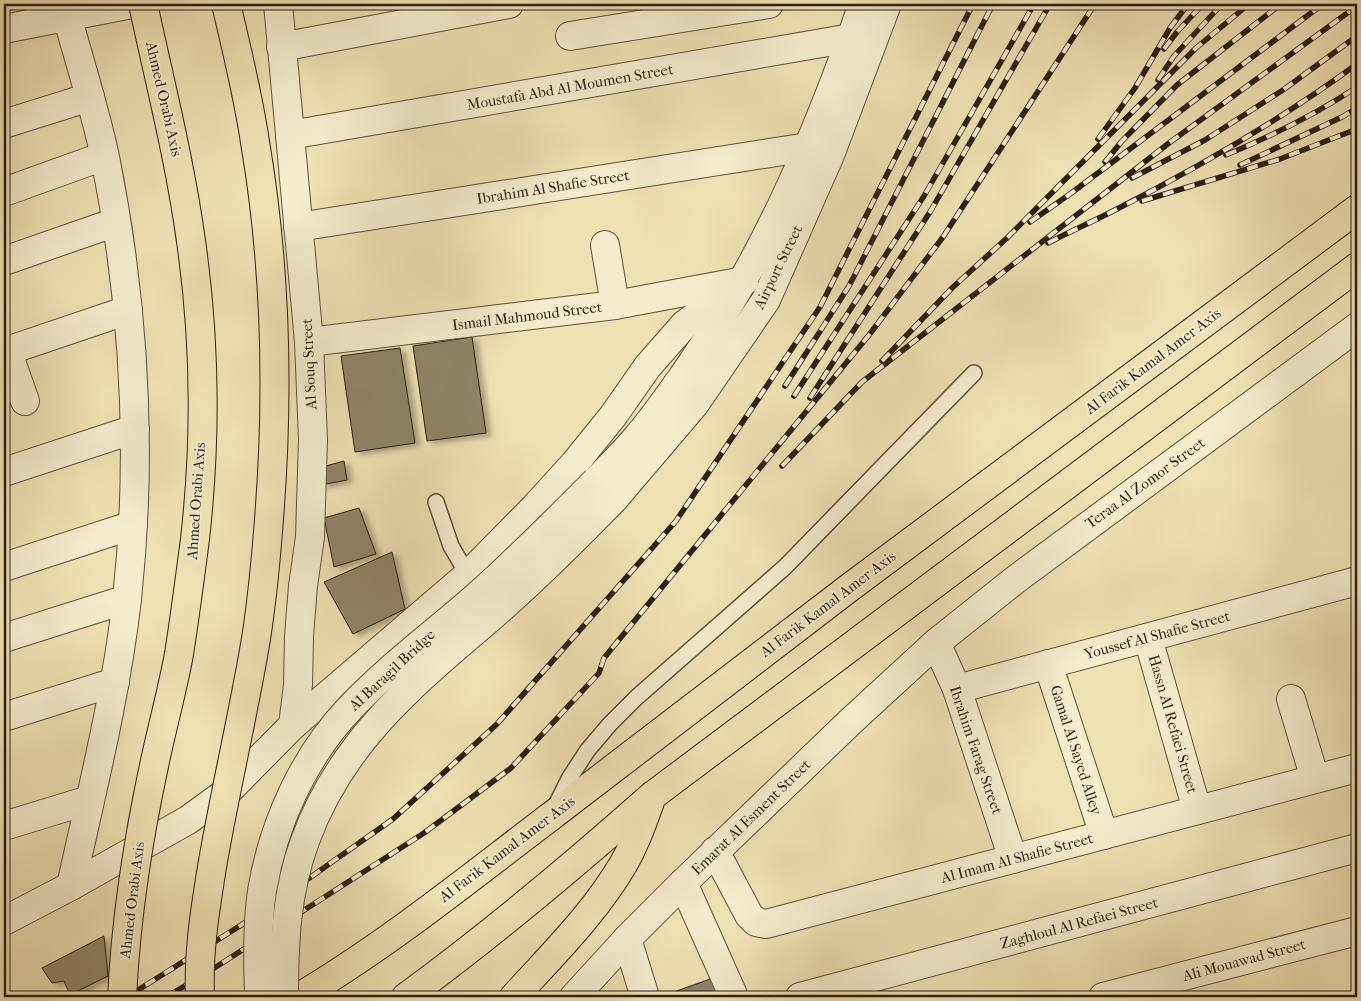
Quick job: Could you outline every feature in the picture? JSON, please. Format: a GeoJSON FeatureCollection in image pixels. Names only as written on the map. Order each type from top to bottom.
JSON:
{"type":"FeatureCollection","features":[{"type":"Feature","properties":{"kind":"main road","name":"Ahmed Orabi Axis"},"geometry":{"type":"LineString","coordinates":[[122,997],[124,951],[143,818],[179,656],[195,536],[202,414],[200,353],[192,243],[178,163],[143,4]]}},
{"type":"Feature","properties":{"kind":"main road"},"geometry":{"type":"LineString","coordinates":[[200,997],[199,965],[206,903],[220,819],[239,730],[258,620],[266,557],[272,476],[275,394],[274,313],[267,225],[256,144],[243,76],[226,4]]}},
{"type":"Feature","properties":{"kind":"main road","name":"Al Farik Kamal Amer Axis"},"geometry":{"type":"LineString","coordinates":[[299,997],[320,985],[413,920],[849,588],[1357,209]]}},
{"type":"Feature","properties":{"kind":"main road"},"geometry":{"type":"LineString","coordinates":[[406,997],[545,887],[652,796],[1357,267]]}},
{"type":"Feature","properties":{"kind":"main road"},"geometry":{"type":"LineString","coordinates":[[514,997],[587,915],[605,891],[624,863],[636,839],[652,796]]}},
{"type":"Feature","properties":{"kind":"street"},"geometry":{"type":"LineString","coordinates":[[4,29],[132,4]]}},
{"type":"Feature","properties":{"kind":"street","name":"Al Souq Street"},"geometry":{"type":"LineString","coordinates":[[278,4],[309,342],[313,440],[310,537],[303,586],[298,685],[293,724]]}},
{"type":"Feature","properties":{"kind":"street"},"geometry":{"type":"LineString","coordinates":[[281,47],[509,4]]}},
{"type":"Feature","properties":{"kind":"street"},"geometry":{"type":"LineString","coordinates":[[570,36],[769,4]]}},
{"type":"Feature","properties":{"kind":"street","name":"Airport Street"},"geometry":{"type":"LineString","coordinates":[[605,490],[655,453],[694,405],[766,300],[830,155],[862,41],[863,4]]}},
{"type":"Feature","properties":{"kind":"street","name":"Airport Street"},"geometry":{"type":"LineString","coordinates":[[605,490],[638,436],[712,334],[744,280],[772,228],[808,147],[862,41],[887,4]]}},
{"type":"Feature","properties":{"kind":"street"},"geometry":{"type":"LineString","coordinates":[[66,16],[90,97],[104,156],[116,222],[128,310],[135,429],[133,525],[127,598],[115,682],[71,886]]}},
{"type":"Feature","properties":{"kind":"street","name":"Moustafa Abd Al Moumen Street"},"geometry":{"type":"LineString","coordinates":[[290,135],[862,41]]}},
{"type":"Feature","properties":{"kind":"street"},"geometry":{"type":"LineString","coordinates":[[4,124],[90,97]]}},
{"type":"Feature","properties":{"kind":"street","name":"Ibrahim Al Shafie Street"},"geometry":{"type":"LineString","coordinates":[[298,227],[808,147]]}},
{"type":"Feature","properties":{"kind":"street"},"geometry":{"type":"LineString","coordinates":[[4,192],[104,156]]}},
{"type":"Feature","properties":{"kind":"street"},"geometry":{"type":"LineString","coordinates":[[4,261],[116,222]]}},
{"type":"Feature","properties":{"kind":"street"},"geometry":{"type":"LineString","coordinates":[[605,245],[615,305]]}},
{"type":"Feature","properties":{"kind":"street"},"geometry":{"type":"LineString","coordinates":[[4,921],[71,886],[188,820],[228,791],[293,724],[468,575],[535,508],[575,463],[613,416],[648,366],[685,324],[744,280]]}},
{"type":"Feature","properties":{"kind":"street","name":"Ismail Mahmoud Street"},"geometry":{"type":"LineString","coordinates":[[309,342],[615,305],[744,280]]}},
{"type":"Feature","properties":{"kind":"street"},"geometry":{"type":"LineString","coordinates":[[25,401],[6,351],[128,310]]}},
{"type":"Feature","properties":{"kind":"street","name":"Teraa Al Zomor Street"},"geometry":{"type":"LineString","coordinates":[[936,643],[1014,580],[1357,326]]}},
{"type":"Feature","properties":{"kind":"street"},"geometry":{"type":"LineString","coordinates":[[4,472],[135,429]]}},
{"type":"Feature","properties":{"kind":"street","name":"Al Baragil Bridge"},"geometry":{"type":"LineString","coordinates":[[259,997],[258,930],[262,892],[269,859],[291,796],[327,736],[350,708],[375,683],[477,596],[538,539],[605,490]]}},
{"type":"Feature","properties":{"kind":"street","name":"Al Baragil Bridge"},"geometry":{"type":"LineString","coordinates":[[284,997],[284,936],[288,904],[304,841],[330,786],[351,754],[394,704],[437,662],[492,617],[554,560],[605,490]]}},
{"type":"Feature","properties":{"kind":"street"},"geometry":{"type":"LineString","coordinates":[[4,567],[133,525]]}},
{"type":"Feature","properties":{"kind":"street","name":"Youssef Al Shafie Street"},"geometry":{"type":"LineString","coordinates":[[957,689],[1357,581]]}},
{"type":"Feature","properties":{"kind":"street"},"geometry":{"type":"LineString","coordinates":[[4,638],[127,598]]}},
{"type":"Feature","properties":{"kind":"street","name":"Hassn Al Refaei Street"},"geometry":{"type":"LineString","coordinates":[[1148,638],[1197,810]]}},
{"type":"Feature","properties":{"kind":"street","name":"Ibrahim Farag Street"},"geometry":{"type":"LineString","coordinates":[[936,643],[957,689],[1013,859]]}},
{"type":"Feature","properties":{"kind":"street","name":"Emarat Al Esment Street"},"geometry":{"type":"LineString","coordinates":[[574,997],[683,882],[850,722],[936,643]]}},
{"type":"Feature","properties":{"kind":"street","name":"Gamal Al Sayed Alley"},"geometry":{"type":"LineString","coordinates":[[1048,664],[1104,835]]}},
{"type":"Feature","properties":{"kind":"street"},"geometry":{"type":"LineString","coordinates":[[4,717],[115,682]]}},
{"type":"Feature","properties":{"kind":"street"},"geometry":{"type":"LineString","coordinates":[[1291,699],[1315,779]]}},
{"type":"Feature","properties":{"kind":"street","name":"Al Imam Al Shafie Street"},"geometry":{"type":"LineString","coordinates":[[716,851],[752,919],[766,924],[1357,768]]}},
{"type":"Feature","properties":{"kind":"street"},"geometry":{"type":"LineString","coordinates":[[4,826],[90,800]]}},
{"type":"Feature","properties":{"kind":"street","name":"Zaghloul Al Refaei Street"},"geometry":{"type":"LineString","coordinates":[[800,997],[1357,848]]}},
{"type":"Feature","properties":{"kind":"street"},"geometry":{"type":"LineString","coordinates":[[683,882],[734,997]]}},
{"type":"Feature","properties":{"kind":"street","name":"Ali Mouawad Street"},"geometry":{"type":"LineString","coordinates":[[1103,997],[1357,931]]}},
{"type":"Feature","properties":{"kind":"street"},"geometry":{"type":"LineString","coordinates":[[627,939],[646,997]]}},
{"type":"Feature","properties":{"kind":"lane"},"geometry":{"type":"LineString","coordinates":[[550,817],[569,779],[609,725],[637,697],[785,567],[974,374]]}},
{"type":"Feature","properties":{"kind":"lane"},"geometry":{"type":"LineString","coordinates":[[436,502],[450,546],[468,575]]}},
{"type":"Feature","properties":{"kind":"building"},"geometry":{"type":"Polygon","coordinates":[[[472,337],[486,433],[427,441],[413,346],[472,337]]]}},
{"type":"Feature","properties":{"kind":"building"},"geometry":{"type":"Polygon","coordinates":[[[400,348],[415,443],[355,452],[341,356],[400,348]]]}},
{"type":"Feature","properties":{"kind":"building"},"geometry":{"type":"Polygon","coordinates":[[[344,461],[347,480],[321,485],[322,467],[344,461]]]}},
{"type":"Feature","properties":{"kind":"building"},"geometry":{"type":"Polygon","coordinates":[[[359,508],[376,554],[334,567],[324,518],[359,508]]]}},
{"type":"Feature","properties":{"kind":"building"},"geometry":{"type":"Polygon","coordinates":[[[392,552],[405,609],[353,634],[324,582],[392,552]]]}},
{"type":"Feature","properties":{"kind":"building"},"geometry":{"type":"Polygon","coordinates":[[[104,936],[108,976],[70,995],[64,981],[52,983],[42,968],[104,936]]]}},
{"type":"Feature","properties":{"kind":"building"},"geometry":{"type":"Polygon","coordinates":[[[713,978],[718,997],[672,997],[671,993],[713,978]]]}},
{"type":"Feature","properties":{"kind":"railway"},"geometry":{"type":"LineString","coordinates":[[127,997],[257,915],[393,819],[497,724],[676,521],[820,307],[973,4]]}},
{"type":"Feature","properties":{"kind":"railway"},"geometry":{"type":"LineString","coordinates":[[785,386],[849,286],[993,4]]}},
{"type":"Feature","properties":{"kind":"railway"},"geometry":{"type":"LineString","coordinates":[[794,396],[924,196],[1034,4]]}},
{"type":"Feature","properties":{"kind":"railway"},"geometry":{"type":"LineString","coordinates":[[810,398],[930,212],[1050,4]]}},
{"type":"Feature","properties":{"kind":"railway"},"geometry":{"type":"LineString","coordinates":[[166,997],[205,974],[424,833],[511,768],[599,673],[604,658],[869,335],[943,237],[1095,4]]}},
{"type":"Feature","properties":{"kind":"railway"},"geometry":{"type":"LineString","coordinates":[[1098,139],[1135,88],[1170,28],[1188,4]]}},
{"type":"Feature","properties":{"kind":"railway"},"geometry":{"type":"LineString","coordinates":[[1164,49],[1203,4]]}},
{"type":"Feature","properties":{"kind":"railway"},"geometry":{"type":"LineString","coordinates":[[1158,80],[1174,56],[1222,4]]}},
{"type":"Feature","properties":{"kind":"railway"},"geometry":{"type":"LineString","coordinates":[[882,361],[952,288],[1007,238],[1196,48],[1249,4]]}},
{"type":"Feature","properties":{"kind":"railway"},"geometry":{"type":"LineString","coordinates":[[1105,162],[1122,141],[1177,85],[1281,4]]}},
{"type":"Feature","properties":{"kind":"railway"},"geometry":{"type":"LineString","coordinates":[[1030,222],[1323,4]]}},
{"type":"Feature","properties":{"kind":"railway"},"geometry":{"type":"LineString","coordinates":[[782,466],[862,382],[1169,143],[1357,6]]}},
{"type":"Feature","properties":{"kind":"railway"},"geometry":{"type":"LineString","coordinates":[[1132,178],[1205,140],[1283,90],[1357,36]]}},
{"type":"Feature","properties":{"kind":"railway"},"geometry":{"type":"LineString","coordinates":[[1048,243],[1117,209],[1209,159],[1270,123],[1357,64]]}},
{"type":"Feature","properties":{"kind":"railway"},"geometry":{"type":"LineString","coordinates":[[1226,155],[1293,124],[1357,87]]}},
{"type":"Feature","properties":{"kind":"railway"},"geometry":{"type":"LineString","coordinates":[[1240,165],[1342,117],[1357,108]]}},
{"type":"Feature","properties":{"kind":"railway"},"geometry":{"type":"LineString","coordinates":[[1142,201],[1280,159],[1357,129]]}}]}
